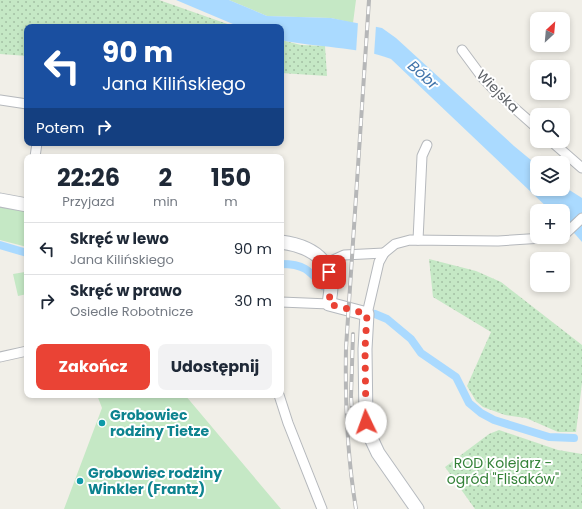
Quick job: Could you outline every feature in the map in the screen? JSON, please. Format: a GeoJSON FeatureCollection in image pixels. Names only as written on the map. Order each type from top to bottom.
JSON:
{"type":"FeatureCollection","features":[{"type":"Feature","properties":{"kind":"street","name":"Wiejska"},"geometry":{"type":"LineString","coordinates":[[462,50],[482,77],[496,92],[530,122]]}},
{"type":"Feature","properties":{"kind":"street"},"geometry":{"type":"LineString","coordinates":[[0,100],[24,104]]}},
{"type":"Feature","properties":{"kind":"street"},"geometry":{"type":"LineString","coordinates":[[418,240],[422,156],[426,145]]}},
{"type":"Feature","properties":{"kind":"street"},"geometry":{"type":"LineString","coordinates":[[559,148],[582,168]]}},
{"type":"Feature","properties":{"kind":"street"},"geometry":{"type":"LineString","coordinates":[[0,200],[24,204]]}},
{"type":"Feature","properties":{"kind":"street"},"geometry":{"type":"LineString","coordinates":[[570,229],[582,218]]}},
{"type":"Feature","properties":{"kind":"street"},"geometry":{"type":"LineString","coordinates":[[417,509],[378,453],[370,436],[366,422],[365,349],[367,314],[379,262],[389,248],[402,242],[418,240],[498,241],[530,238]]}},
{"type":"Feature","properties":{"kind":"street"},"geometry":{"type":"LineString","coordinates":[[284,243],[305,247],[321,259],[329,272],[331,281],[329,304]]}},
{"type":"Feature","properties":{"kind":"street"},"geometry":{"type":"LineString","coordinates":[[333,260],[344,255],[384,253]]}},
{"type":"Feature","properties":{"kind":"street"},"geometry":{"type":"LineString","coordinates":[[284,302],[329,304],[367,314]]}},
{"type":"Feature","properties":{"kind":"street"},"geometry":{"type":"LineString","coordinates":[[0,357],[24,352]]}},
{"type":"Feature","properties":{"kind":"street"},"geometry":{"type":"LineString","coordinates":[[280,398],[288,423],[322,509]]}},
{"type":"Feature","properties":{"kind":"green space"},"geometry":{"type":"Polygon","coordinates":[[[0,0],[159,0],[227,24],[24,24],[24,56],[0,54],[0,0]]]}},
{"type":"Feature","properties":{"kind":"green space"},"geometry":{"type":"Polygon","coordinates":[[[229,0],[356,0],[353,23],[331,18],[267,16],[229,0]]]}},
{"type":"Feature","properties":{"kind":"green space"},"geometry":{"type":"Polygon","coordinates":[[[284,41],[301,45],[325,46],[327,76],[284,73],[284,41]]]}},
{"type":"Feature","properties":{"kind":"green space"},"geometry":{"type":"Polygon","coordinates":[[[0,206],[24,210],[24,246],[0,240],[0,206]]]}},
{"type":"Feature","properties":{"kind":"green space"},"geometry":{"type":"Polygon","coordinates":[[[429,259],[476,271],[501,282],[582,345],[582,383],[576,432],[558,432],[526,418],[505,415],[483,407],[476,401],[467,386],[491,332],[433,297],[429,259]]]}},
{"type":"Feature","properties":{"kind":"green space"},"geometry":{"type":"Polygon","coordinates":[[[24,272],[24,295],[18,296],[13,274],[24,272]]]}},
{"type":"Feature","properties":{"kind":"green space"},"geometry":{"type":"Polygon","coordinates":[[[98,398],[188,398],[281,509],[64,509],[102,408],[98,398]]]}},
{"type":"Feature","properties":{"kind":"green space","name":"ROD Kolejarz - ogród \"Flisaków\""},"geometry":{"type":"Polygon","coordinates":[[[499,430],[558,450],[582,454],[582,509],[475,509],[445,467],[489,434],[499,430]]]}},
{"type":"Feature","properties":{"kind":"water","name":"Bóbr"},"geometry":{"type":"Polygon","coordinates":[[[176,0],[229,0],[267,16],[331,18],[382,28],[396,38],[530,159],[530,191],[391,59],[350,49],[308,45],[284,41],[284,24],[233,24],[176,0]]]}},
{"type":"Feature","properties":{"kind":"water"},"geometry":{"type":"Polygon","coordinates":[[[570,190],[582,198],[582,242],[570,229],[570,204],[544,204],[535,196],[570,196],[570,190]]]}},
{"type":"Feature","properties":{"kind":"pier"},"geometry":{"type":"Polygon","coordinates":[[[358,22],[376,25],[374,56],[356,53],[358,22]]]}},
{"type":"Feature","properties":{"kind":"waterway"},"geometry":{"type":"LineString","coordinates":[[0,245],[24,252]]}},
{"type":"Feature","properties":{"kind":"waterway"},"geometry":{"type":"LineString","coordinates":[[284,264],[295,265],[305,269],[310,272],[323,286]]}},
{"type":"Feature","properties":{"kind":"waterway"},"geometry":{"type":"LineString","coordinates":[[375,314],[387,319],[411,339],[421,353],[456,377],[469,403],[481,413],[494,420],[549,437],[574,438]]}},
{"type":"Feature","properties":{"kind":"railway"},"geometry":{"type":"LineString","coordinates":[[356,509],[350,469],[347,428],[346,348],[369,0]]}},
{"type":"Feature","properties":{"kind":"railway"},"geometry":{"type":"LineString","coordinates":[[353,334],[351,396],[353,427]]}},
{"type":"Feature","properties":{"kind":"place","name":"Grobowiec rodziny Tietze"},"geometry":{"type":"Point","coordinates":[102,423]}},
{"type":"Feature","properties":{"kind":"place","name":"Grobowiec rodziny Winkler (Frantz)"},"geometry":{"type":"Point","coordinates":[80,481]}},
{"type":"Feature","properties":{"kind":"route"},"geometry":{"type":"LineString","coordinates":[[329,272],[331,287],[329,304],[367,314],[365,349],[366,422]]}}]}
